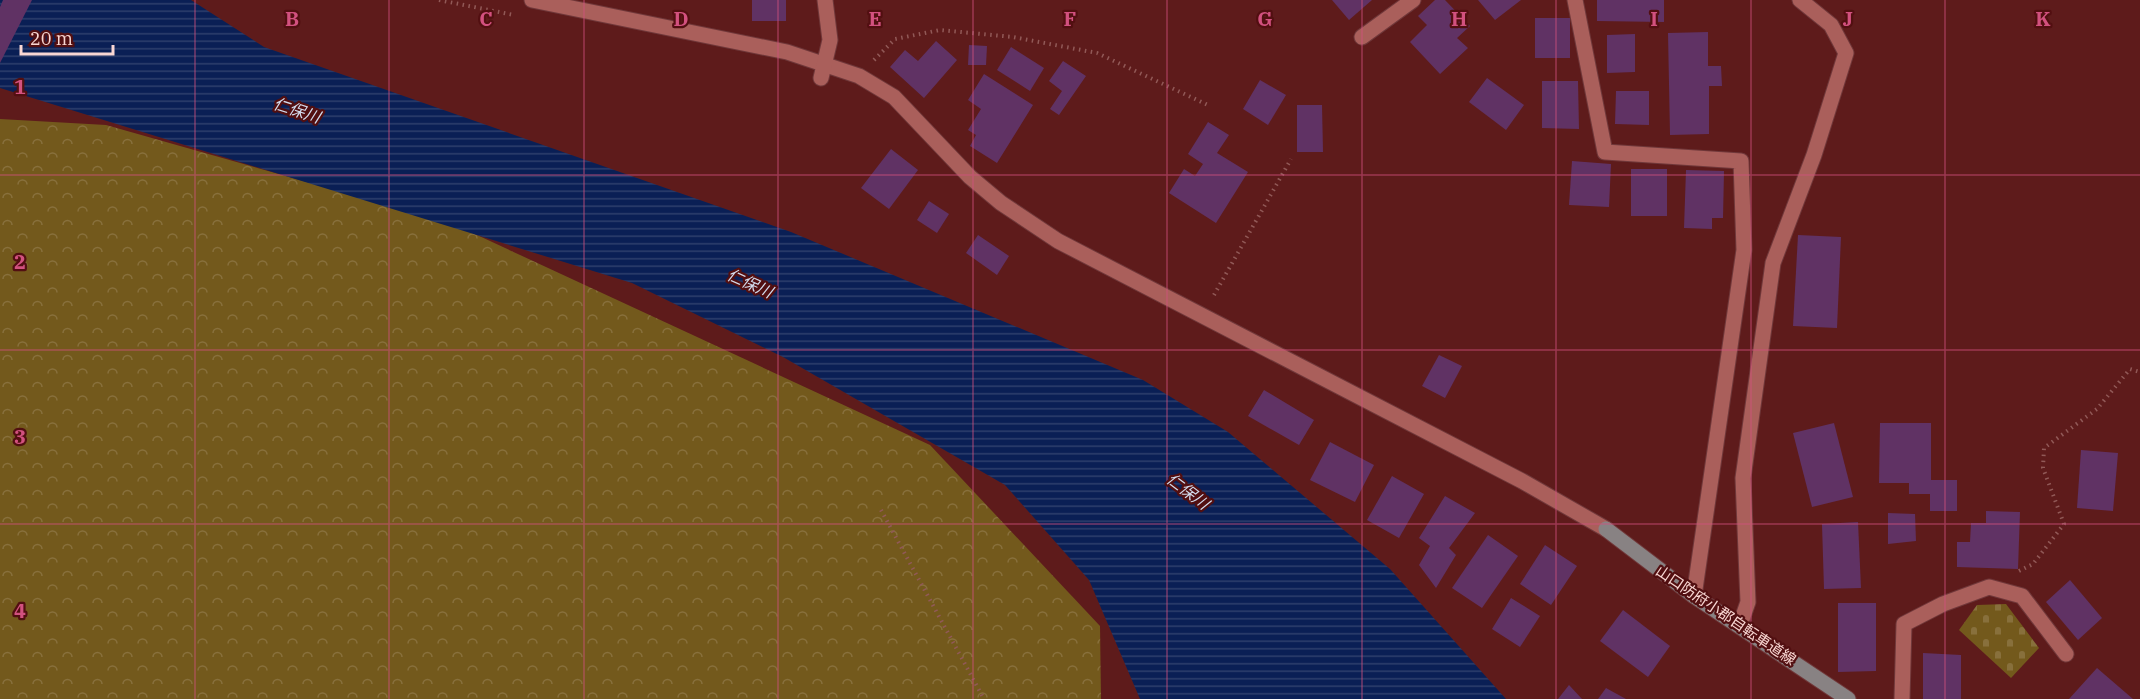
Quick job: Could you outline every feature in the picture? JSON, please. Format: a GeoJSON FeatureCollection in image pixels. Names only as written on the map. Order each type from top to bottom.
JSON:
{"type":"FeatureCollection","features":[{"type":"Feature","properties":{"kind":"main road","name":"山口防府小郡自転車道線"},"geometry":{"type":"LineString","coordinates":[[1606,529],[1694,596],[1848,699]]}},
{"type":"Feature","properties":{"kind":"street"},"geometry":{"type":"LineString","coordinates":[[532,0],[787,52],[859,76],[894,98],[970,177],[1024,221],[1522,481],[1606,529]]}},
{"type":"Feature","properties":{"kind":"street"},"geometry":{"type":"LineString","coordinates":[[821,78],[830,40],[825,0]]}},
{"type":"Feature","properties":{"kind":"street"},"geometry":{"type":"LineString","coordinates":[[1362,37],[1413,0]]}},
{"type":"Feature","properties":{"kind":"street"},"geometry":{"type":"LineString","coordinates":[[1575,0],[1605,152],[1741,161],[1744,250],[1694,596]]}},
{"type":"Feature","properties":{"kind":"street"},"geometry":{"type":"LineString","coordinates":[[1740,625],[1748,602],[1743,478],[1773,263],[1814,156],[1846,52],[1831,25],[1800,0]]}},
{"type":"Feature","properties":{"kind":"street"},"geometry":{"type":"LineString","coordinates":[[1902,699],[1904,624],[1943,604],[1989,587],[2022,596],[2066,654]]}},
{"type":"Feature","properties":{"kind":"path"},"geometry":{"type":"LineString","coordinates":[[859,76],[895,39],[940,30],[1013,37],[1097,53],[1210,106]]}},
{"type":"Feature","properties":{"kind":"path"},"geometry":{"type":"LineString","coordinates":[[1203,316],[1291,159]]}},
{"type":"Feature","properties":{"kind":"path"},"geometry":{"type":"LineString","coordinates":[[1989,587],[2033,564],[2064,524],[2043,468],[2044,448],[2097,409],[2130,369],[2140,372]]}},
{"type":"Feature","properties":{"kind":"path"},"geometry":{"type":"LineString","coordinates":[[881,510],[984,699]]}},
{"type":"Feature","properties":{"kind":"green space"},"geometry":{"type":"Polygon","coordinates":[[[0,119],[106,125],[451,223],[930,445],[1100,626],[1101,699],[0,699],[0,119]]]}},
{"type":"Feature","properties":{"kind":"green space"},"geometry":{"type":"Polygon","coordinates":[[[2006,604],[2039,648],[2011,678],[1959,630],[1977,605],[2006,604]]]}},
{"type":"Feature","properties":{"kind":"water","name":"仁保川"},"geometry":{"type":"Polygon","coordinates":[[[0,0],[191,0],[264,47],[791,232],[1143,380],[1228,432],[1390,569],[1506,699],[1140,699],[1089,580],[1005,485],[783,357],[632,283],[0,88],[0,0]]]}},
{"type":"Feature","properties":{"kind":"building"},"geometry":{"type":"Polygon","coordinates":[[[3,0],[32,0],[0,63],[0,7],[3,0]]]}},
{"type":"Feature","properties":{"kind":"building"},"geometry":{"type":"Polygon","coordinates":[[[752,0],[786,0],[786,21],[752,21],[752,0]]]}},
{"type":"Feature","properties":{"kind":"building"},"geometry":{"type":"Polygon","coordinates":[[[1332,0],[1372,0],[1349,20],[1332,0]]]}},
{"type":"Feature","properties":{"kind":"building"},"geometry":{"type":"Polygon","coordinates":[[[1435,0],[1445,0],[1470,26],[1457,38],[1468,48],[1440,74],[1410,42],[1427,25],[1418,16],[1435,0]]]}},
{"type":"Feature","properties":{"kind":"building"},"geometry":{"type":"Polygon","coordinates":[[[1478,0],[1521,0],[1495,20],[1478,0]]]}},
{"type":"Feature","properties":{"kind":"building"},"geometry":{"type":"Polygon","coordinates":[[[1597,0],[1664,0],[1664,22],[1597,21],[1597,0]]]}},
{"type":"Feature","properties":{"kind":"building"},"geometry":{"type":"Polygon","coordinates":[[[1535,18],[1570,18],[1570,58],[1535,58],[1535,18]]]}},
{"type":"Feature","properties":{"kind":"building"},"geometry":{"type":"Polygon","coordinates":[[[1708,32],[1708,66],[1721,66],[1722,86],[1709,86],[1709,134],[1670,135],[1668,33],[1708,32]]]}},
{"type":"Feature","properties":{"kind":"building"},"geometry":{"type":"Polygon","coordinates":[[[1635,34],[1635,72],[1607,73],[1607,35],[1635,34]]]}},
{"type":"Feature","properties":{"kind":"building"},"geometry":{"type":"Polygon","coordinates":[[[936,41],[957,60],[924,98],[890,67],[905,50],[918,61],[936,41]]]}},
{"type":"Feature","properties":{"kind":"building"},"geometry":{"type":"Polygon","coordinates":[[[969,45],[987,46],[986,65],[968,65],[969,45]]]}},
{"type":"Feature","properties":{"kind":"building"},"geometry":{"type":"Polygon","coordinates":[[[1011,47],[1044,68],[1030,91],[997,70],[1011,47]]]}},
{"type":"Feature","properties":{"kind":"building"},"geometry":{"type":"Polygon","coordinates":[[[1063,61],[1086,76],[1059,115],[1050,109],[1062,91],[1049,81],[1063,61]]]}},
{"type":"Feature","properties":{"kind":"building"},"geometry":{"type":"Polygon","coordinates":[[[984,74],[1033,105],[997,163],[970,146],[976,135],[968,130],[981,109],[968,100],[984,74]]]}},
{"type":"Feature","properties":{"kind":"building"},"geometry":{"type":"Polygon","coordinates":[[[1487,78],[1524,105],[1506,130],[1469,102],[1487,78]]]}},
{"type":"Feature","properties":{"kind":"building"},"geometry":{"type":"Polygon","coordinates":[[[1260,80],[1286,95],[1268,125],[1243,109],[1260,80]]]}},
{"type":"Feature","properties":{"kind":"building"},"geometry":{"type":"Polygon","coordinates":[[[1542,81],[1578,81],[1579,129],[1542,128],[1542,81]]]}},
{"type":"Feature","properties":{"kind":"building"},"geometry":{"type":"Polygon","coordinates":[[[1616,91],[1649,91],[1649,125],[1615,124],[1616,91]]]}},
{"type":"Feature","properties":{"kind":"building"},"geometry":{"type":"Polygon","coordinates":[[[1297,105],[1322,105],[1323,152],[1297,152],[1297,105]]]}},
{"type":"Feature","properties":{"kind":"building"},"geometry":{"type":"Polygon","coordinates":[[[1208,122],[1229,135],[1217,153],[1248,172],[1216,223],[1169,193],[1184,169],[1195,176],[1203,164],[1188,154],[1208,122]]]}},
{"type":"Feature","properties":{"kind":"building"},"geometry":{"type":"Polygon","coordinates":[[[891,149],[918,170],[889,209],[861,188],[891,149]]]}},
{"type":"Feature","properties":{"kind":"building"},"geometry":{"type":"Polygon","coordinates":[[[1572,161],[1611,164],[1609,207],[1569,205],[1572,161]]]}},
{"type":"Feature","properties":{"kind":"building"},"geometry":{"type":"Polygon","coordinates":[[[1631,169],[1667,169],[1667,216],[1631,216],[1631,169]]]}},
{"type":"Feature","properties":{"kind":"building"},"geometry":{"type":"Polygon","coordinates":[[[1686,170],[1724,171],[1723,218],[1712,218],[1712,229],[1684,228],[1686,170]]]}},
{"type":"Feature","properties":{"kind":"building"},"geometry":{"type":"Polygon","coordinates":[[[929,201],[949,214],[937,233],[917,220],[929,201]]]}},
{"type":"Feature","properties":{"kind":"building"},"geometry":{"type":"Polygon","coordinates":[[[978,235],[1009,256],[997,275],[966,253],[978,235]]]}},
{"type":"Feature","properties":{"kind":"building"},"geometry":{"type":"Polygon","coordinates":[[[1798,235],[1841,237],[1837,328],[1793,326],[1798,235]]]}},
{"type":"Feature","properties":{"kind":"building"},"geometry":{"type":"Polygon","coordinates":[[[1439,355],[1462,366],[1445,398],[1422,386],[1439,355]]]}},
{"type":"Feature","properties":{"kind":"building"},"geometry":{"type":"Polygon","coordinates":[[[1264,390],[1314,420],[1299,445],[1248,416],[1264,390]]]}},
{"type":"Feature","properties":{"kind":"building"},"geometry":{"type":"Polygon","coordinates":[[[1834,423],[1853,497],[1812,507],[1793,433],[1834,423]]]}},
{"type":"Feature","properties":{"kind":"building"},"geometry":{"type":"Polygon","coordinates":[[[1880,423],[1931,423],[1931,480],[1957,480],[1957,511],[1930,511],[1930,494],[1909,494],[1909,483],[1879,483],[1880,423]]]}},
{"type":"Feature","properties":{"kind":"building"},"geometry":{"type":"Polygon","coordinates":[[[1330,442],[1374,465],[1355,502],[1310,480],[1330,442]]]}},
{"type":"Feature","properties":{"kind":"building"},"geometry":{"type":"Polygon","coordinates":[[[2081,450],[2118,453],[2113,511],[2077,508],[2081,450]]]}},
{"type":"Feature","properties":{"kind":"building"},"geometry":{"type":"Polygon","coordinates":[[[1392,476],[1424,494],[1399,538],[1367,520],[1392,476]]]}},
{"type":"Feature","properties":{"kind":"building"},"geometry":{"type":"Polygon","coordinates":[[[1445,496],[1475,513],[1449,548],[1456,555],[1436,588],[1419,565],[1430,546],[1419,538],[1445,496]]]}},
{"type":"Feature","properties":{"kind":"building"},"geometry":{"type":"Polygon","coordinates":[[[1986,511],[2020,512],[2018,569],[1957,567],[1957,542],[1970,542],[1971,523],[1986,523],[1986,511]]]}},
{"type":"Feature","properties":{"kind":"building"},"geometry":{"type":"Polygon","coordinates":[[[1888,513],[1915,514],[1916,541],[1888,544],[1888,513]]]}},
{"type":"Feature","properties":{"kind":"building"},"geometry":{"type":"Polygon","coordinates":[[[1858,522],[1861,588],[1824,589],[1822,524],[1858,522]]]}},
{"type":"Feature","properties":{"kind":"building"},"geometry":{"type":"Polygon","coordinates":[[[1488,535],[1518,556],[1482,608],[1452,588],[1488,535]]]}},
{"type":"Feature","properties":{"kind":"building"},"geometry":{"type":"Polygon","coordinates":[[[1545,545],[1577,566],[1551,605],[1520,584],[1545,545]]]}},
{"type":"Feature","properties":{"kind":"building"},"geometry":{"type":"Polygon","coordinates":[[[2070,580],[2102,618],[2078,640],[2046,602],[2070,580]]]}},
{"type":"Feature","properties":{"kind":"building"},"geometry":{"type":"Polygon","coordinates":[[[1511,598],[1540,616],[1520,647],[1492,629],[1511,598]]]}},
{"type":"Feature","properties":{"kind":"building"},"geometry":{"type":"Polygon","coordinates":[[[1838,603],[1876,603],[1876,671],[1838,672],[1838,603]]]}},
{"type":"Feature","properties":{"kind":"building"},"geometry":{"type":"Polygon","coordinates":[[[1623,610],[1670,646],[1648,677],[1600,641],[1623,610]]]}},
{"type":"Feature","properties":{"kind":"building"},"geometry":{"type":"Polygon","coordinates":[[[1923,653],[1961,655],[1961,699],[1923,699],[1923,653]]]}},
{"type":"Feature","properties":{"kind":"building"},"geometry":{"type":"Polygon","coordinates":[[[2097,668],[2133,699],[2069,699],[2097,668]]]}},
{"type":"Feature","properties":{"kind":"building"},"geometry":{"type":"Polygon","coordinates":[[[1569,685],[1582,699],[1558,699],[1569,685]]]}},
{"type":"Feature","properties":{"kind":"building"},"geometry":{"type":"Polygon","coordinates":[[[1606,688],[1626,699],[1598,699],[1606,688]]]}}]}
